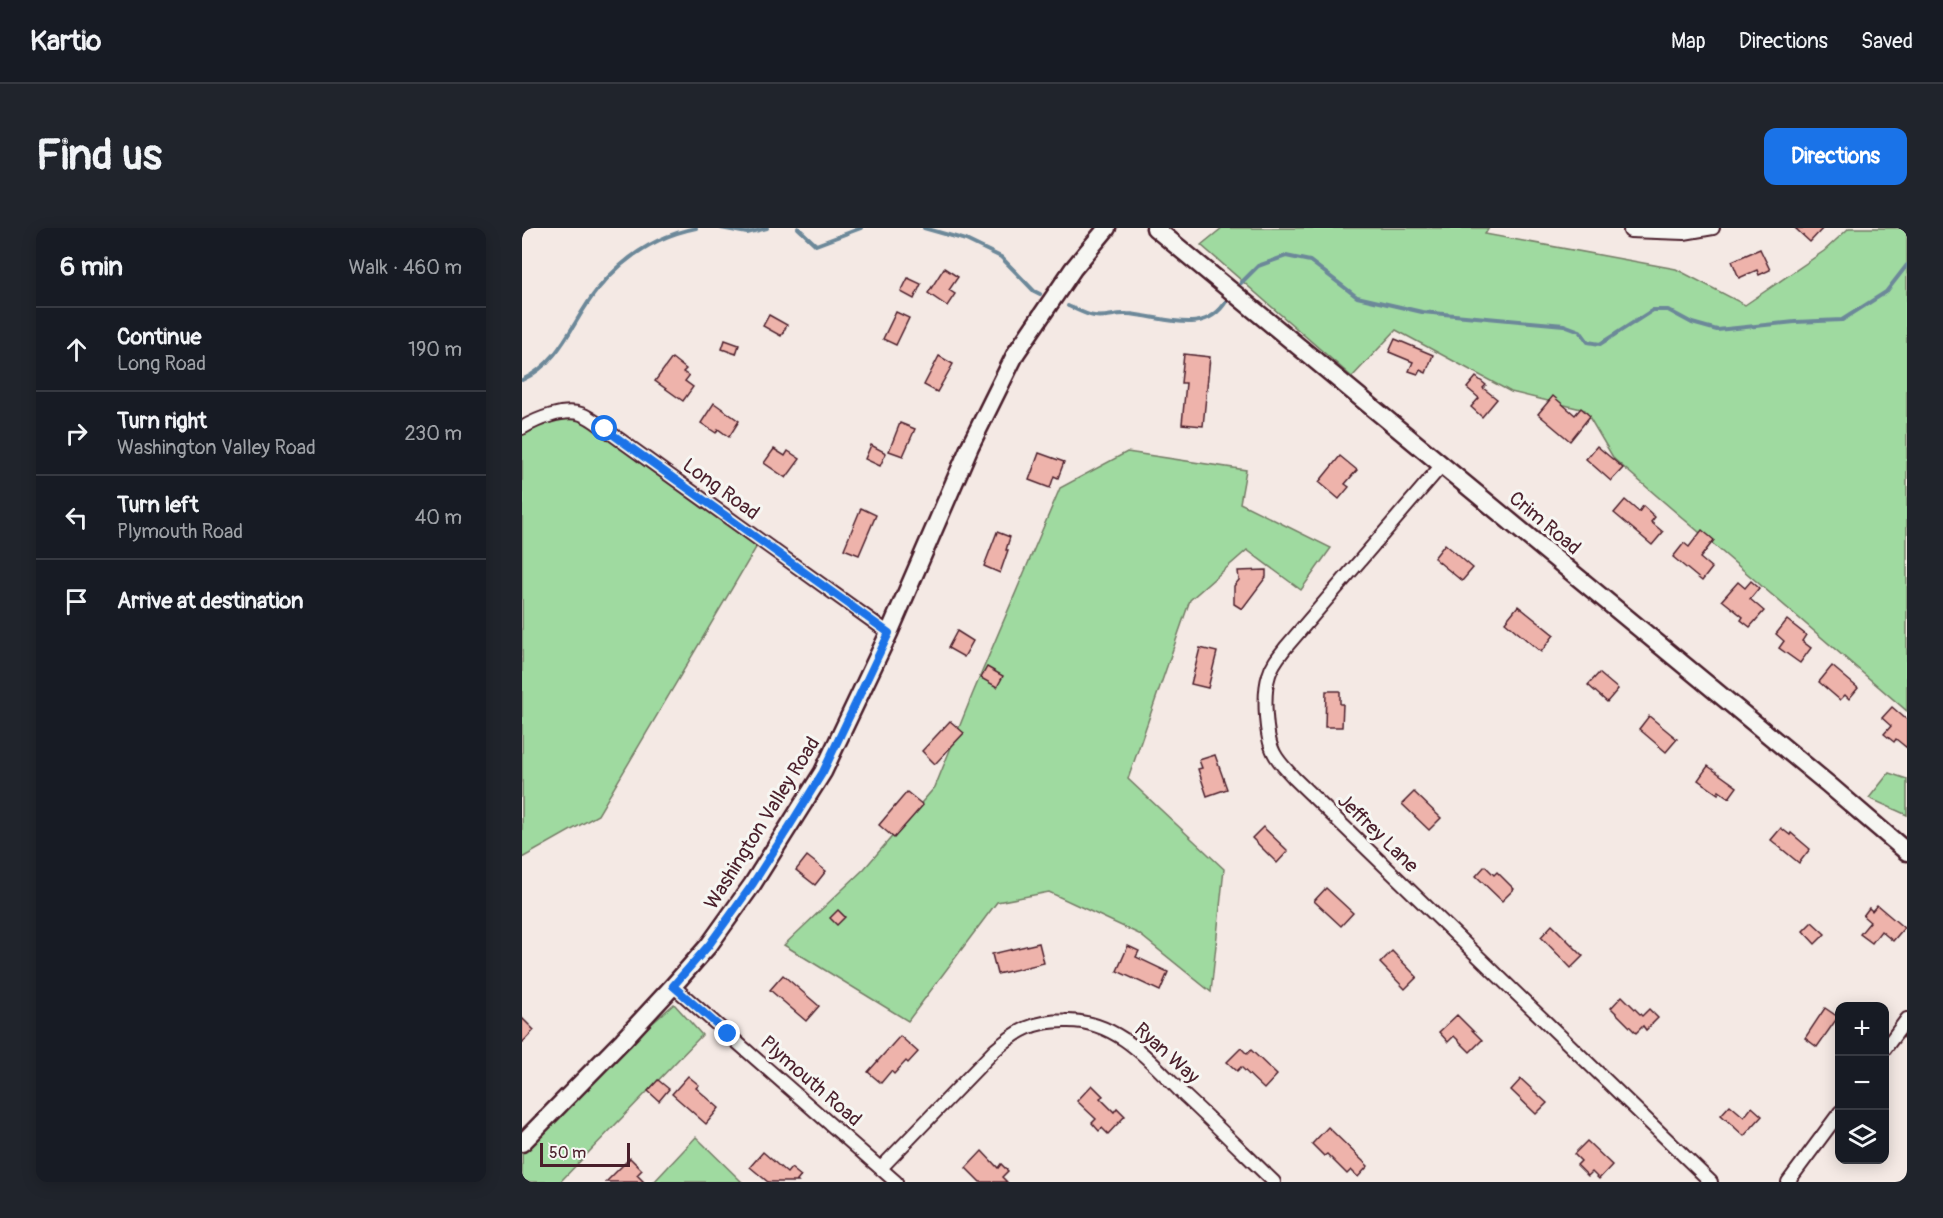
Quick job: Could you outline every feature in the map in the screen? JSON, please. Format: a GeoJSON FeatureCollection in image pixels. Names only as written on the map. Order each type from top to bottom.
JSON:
{"type":"FeatureCollection","features":[{"type":"Feature","properties":{"kind":"street","name":"Washington Valley Road"},"geometry":{"type":"LineString","coordinates":[[522,1143],[673,986],[709,945],[752,885],[823,772],[889,633],[970,446],[1016,354],[1073,269],[1107,228]]}},
{"type":"Feature","properties":{"kind":"street","name":"Crim Road"},"geometry":{"type":"LineString","coordinates":[[1155,228],[1828,784],[1907,852]]}},
{"type":"Feature","properties":{"kind":"street"},"geometry":{"type":"LineString","coordinates":[[1630,231],[1683,233],[1713,228]]}},
{"type":"Feature","properties":{"kind":"street","name":"Long Road"},"geometry":{"type":"LineString","coordinates":[[522,428],[542,419],[568,412],[581,414],[889,633]]}},
{"type":"Feature","properties":{"kind":"street","name":"Jeffrey Lane"},"geometry":{"type":"LineString","coordinates":[[1442,465],[1274,663],[1265,689],[1269,738],[1273,752],[1294,778],[1711,1182]]}},
{"type":"Feature","properties":{"kind":"street","name":"Plymouth Road"},"geometry":{"type":"LineString","coordinates":[[673,986],[896,1182]]}},
{"type":"Feature","properties":{"kind":"street"},"geometry":{"type":"LineString","coordinates":[[1889,1043],[1907,1019]]}},
{"type":"Feature","properties":{"kind":"street","name":"Ryan Way"},"geometry":{"type":"LineString","coordinates":[[881,1168],[1009,1037],[1037,1024],[1073,1020],[1106,1028],[1137,1049],[1274,1182]]}},
{"type":"Feature","properties":{"kind":"street"},"geometry":{"type":"LineString","coordinates":[[1788,1182],[1835,1117]]}},
{"type":"Feature","properties":{"kind":"green space"},"geometry":{"type":"Polygon","coordinates":[[[1222,228],[1489,228],[1485,234],[1676,269],[1745,305],[1824,251],[1849,228],[1907,228],[1907,711],[1614,459],[1585,410],[1511,392],[1396,330],[1352,377],[1201,245],[1222,228]]]}},
{"type":"Feature","properties":{"kind":"green space"},"geometry":{"type":"Polygon","coordinates":[[[581,414],[760,541],[598,815],[522,858],[522,428],[581,414]]]}},
{"type":"Feature","properties":{"kind":"green space"},"geometry":{"type":"Polygon","coordinates":[[[1127,452],[1246,470],[1240,503],[1331,548],[1301,590],[1247,550],[1190,600],[1128,779],[1224,869],[1211,992],[1139,934],[1049,892],[997,902],[908,1021],[784,945],[864,869],[935,787],[1060,488],[1127,452]]]}},
{"type":"Feature","properties":{"kind":"green space"},"geometry":{"type":"Polygon","coordinates":[[[1889,773],[1907,779],[1907,815],[1869,798],[1889,773]]]}},
{"type":"Feature","properties":{"kind":"green space"},"geometry":{"type":"Polygon","coordinates":[[[674,1004],[702,1035],[560,1182],[522,1182],[522,1139],[674,1004]]]}},
{"type":"Feature","properties":{"kind":"green space"},"geometry":{"type":"Polygon","coordinates":[[[696,1137],[742,1182],[654,1182],[696,1137]]]}},
{"type":"Feature","properties":{"kind":"building"},"geometry":{"type":"Polygon","coordinates":[[[1795,228],[1823,228],[1810,242],[1795,228]]]}},
{"type":"Feature","properties":{"kind":"building"},"geometry":{"type":"Polygon","coordinates":[[[1760,249],[1770,270],[1759,275],[1757,270],[1739,278],[1732,261],[1760,249]]]}},
{"type":"Feature","properties":{"kind":"building"},"geometry":{"type":"Polygon","coordinates":[[[944,268],[958,277],[949,290],[955,294],[947,306],[928,293],[944,268]]]}},
{"type":"Feature","properties":{"kind":"building"},"geometry":{"type":"Polygon","coordinates":[[[908,278],[921,284],[914,299],[901,292],[908,278]]]}},
{"type":"Feature","properties":{"kind":"building"},"geometry":{"type":"Polygon","coordinates":[[[896,312],[909,318],[896,345],[883,339],[896,312]]]}},
{"type":"Feature","properties":{"kind":"building"},"geometry":{"type":"Polygon","coordinates":[[[769,315],[787,325],[781,336],[763,326],[769,315]]]}},
{"type":"Feature","properties":{"kind":"building"},"geometry":{"type":"Polygon","coordinates":[[[1395,339],[1433,355],[1426,373],[1420,370],[1418,374],[1409,371],[1413,362],[1389,352],[1395,339]]]}},
{"type":"Feature","properties":{"kind":"building"},"geometry":{"type":"Polygon","coordinates":[[[725,340],[739,345],[736,354],[722,349],[725,340]]]}},
{"type":"Feature","properties":{"kind":"building"},"geometry":{"type":"Polygon","coordinates":[[[1184,354],[1210,357],[1203,426],[1182,424],[1186,383],[1181,383],[1184,354]]]}},
{"type":"Feature","properties":{"kind":"building"},"geometry":{"type":"Polygon","coordinates":[[[939,356],[953,364],[937,392],[924,385],[939,356]]]}},
{"type":"Feature","properties":{"kind":"building"},"geometry":{"type":"Polygon","coordinates":[[[672,358],[686,369],[683,372],[689,376],[685,381],[693,387],[683,401],[655,381],[672,358]]]}},
{"type":"Feature","properties":{"kind":"building"},"geometry":{"type":"Polygon","coordinates":[[[1476,377],[1486,385],[1483,388],[1497,399],[1482,417],[1471,407],[1479,398],[1467,388],[1476,377]]]}},
{"type":"Feature","properties":{"kind":"building"},"geometry":{"type":"Polygon","coordinates":[[[1553,396],[1575,415],[1581,408],[1590,416],[1570,441],[1538,414],[1553,396]]]}},
{"type":"Feature","properties":{"kind":"building"},"geometry":{"type":"Polygon","coordinates":[[[714,403],[739,421],[729,437],[718,429],[716,433],[701,423],[714,403]]]}},
{"type":"Feature","properties":{"kind":"building"},"geometry":{"type":"Polygon","coordinates":[[[900,423],[915,429],[903,456],[889,451],[900,423]]]}},
{"type":"Feature","properties":{"kind":"building"},"geometry":{"type":"Polygon","coordinates":[[[871,445],[886,453],[880,466],[865,459],[871,445]]]}},
{"type":"Feature","properties":{"kind":"building"},"geometry":{"type":"Polygon","coordinates":[[[1597,446],[1623,468],[1611,481],[1586,459],[1597,446]]]}},
{"type":"Feature","properties":{"kind":"building"},"geometry":{"type":"Polygon","coordinates":[[[774,449],[785,456],[788,451],[800,459],[786,478],[764,463],[774,449]]]}},
{"type":"Feature","properties":{"kind":"building"},"geometry":{"type":"Polygon","coordinates":[[[1039,453],[1064,462],[1058,478],[1054,476],[1050,488],[1029,480],[1039,453]]]}},
{"type":"Feature","properties":{"kind":"building"},"geometry":{"type":"Polygon","coordinates":[[[1340,456],[1357,470],[1345,484],[1349,487],[1339,499],[1319,482],[1340,456]]]}},
{"type":"Feature","properties":{"kind":"building"},"geometry":{"type":"Polygon","coordinates":[[[1625,500],[1639,512],[1643,506],[1655,517],[1651,522],[1663,532],[1652,545],[1614,513],[1625,500]]]}},
{"type":"Feature","properties":{"kind":"building"},"geometry":{"type":"Polygon","coordinates":[[[861,508],[876,515],[859,555],[844,549],[861,508]]]}},
{"type":"Feature","properties":{"kind":"building"},"geometry":{"type":"Polygon","coordinates":[[[1702,530],[1714,540],[1700,558],[1712,568],[1702,581],[1673,557],[1684,543],[1689,547],[1702,530]]]}},
{"type":"Feature","properties":{"kind":"building"},"geometry":{"type":"Polygon","coordinates":[[[997,532],[1010,537],[1000,573],[984,566],[997,532]]]}},
{"type":"Feature","properties":{"kind":"building"},"geometry":{"type":"Polygon","coordinates":[[[1445,544],[1473,568],[1462,581],[1434,558],[1445,544]]]}},
{"type":"Feature","properties":{"kind":"building"},"geometry":{"type":"Polygon","coordinates":[[[1266,570],[1266,577],[1242,609],[1234,604],[1234,586],[1239,580],[1238,571],[1266,570]]]}},
{"type":"Feature","properties":{"kind":"building"},"geometry":{"type":"Polygon","coordinates":[[[1751,581],[1759,588],[1750,599],[1764,611],[1750,627],[1741,620],[1743,617],[1722,600],[1738,582],[1745,588],[1751,581]]]}},
{"type":"Feature","properties":{"kind":"building"},"geometry":{"type":"Polygon","coordinates":[[[1518,606],[1554,635],[1541,652],[1505,622],[1518,606]]]}},
{"type":"Feature","properties":{"kind":"building"},"geometry":{"type":"Polygon","coordinates":[[[1787,620],[1806,635],[1802,641],[1811,648],[1800,663],[1779,648],[1784,641],[1776,634],[1787,620]]]}},
{"type":"Feature","properties":{"kind":"building"},"geometry":{"type":"Polygon","coordinates":[[[957,631],[973,641],[964,657],[948,648],[957,631]]]}},
{"type":"Feature","properties":{"kind":"building"},"geometry":{"type":"Polygon","coordinates":[[[1200,648],[1217,652],[1208,688],[1191,684],[1200,648]]]}},
{"type":"Feature","properties":{"kind":"building"},"geometry":{"type":"Polygon","coordinates":[[[1832,666],[1858,688],[1849,699],[1845,695],[1840,700],[1819,682],[1832,666]]]}},
{"type":"Feature","properties":{"kind":"building"},"geometry":{"type":"Polygon","coordinates":[[[987,667],[1003,676],[997,687],[981,678],[987,667]]]}},
{"type":"Feature","properties":{"kind":"building"},"geometry":{"type":"Polygon","coordinates":[[[1599,673],[1618,689],[1607,702],[1588,685],[1599,673]]]}},
{"type":"Feature","properties":{"kind":"building"},"geometry":{"type":"Polygon","coordinates":[[[1326,691],[1340,691],[1340,704],[1343,704],[1342,727],[1325,727],[1326,691]]]}},
{"type":"Feature","properties":{"kind":"building"},"geometry":{"type":"Polygon","coordinates":[[[1892,707],[1907,720],[1907,748],[1896,739],[1894,742],[1884,734],[1891,726],[1882,718],[1892,707]]]}},
{"type":"Feature","properties":{"kind":"building"},"geometry":{"type":"Polygon","coordinates":[[[1649,716],[1677,739],[1666,752],[1639,729],[1649,716]]]}},
{"type":"Feature","properties":{"kind":"building"},"geometry":{"type":"Polygon","coordinates":[[[950,721],[964,733],[935,764],[922,751],[950,721]]]}},
{"type":"Feature","properties":{"kind":"building"},"geometry":{"type":"Polygon","coordinates":[[[1215,755],[1227,789],[1207,796],[1198,769],[1202,768],[1199,760],[1215,755]]]}},
{"type":"Feature","properties":{"kind":"building"},"geometry":{"type":"Polygon","coordinates":[[[1708,766],[1737,787],[1729,798],[1719,791],[1718,794],[1698,780],[1708,766]]]}},
{"type":"Feature","properties":{"kind":"building"},"geometry":{"type":"Polygon","coordinates":[[[907,792],[923,805],[894,838],[879,825],[907,792]]]}},
{"type":"Feature","properties":{"kind":"building"},"geometry":{"type":"Polygon","coordinates":[[[1414,792],[1441,818],[1429,830],[1402,804],[1414,792]]]}},
{"type":"Feature","properties":{"kind":"building"},"geometry":{"type":"Polygon","coordinates":[[[1263,827],[1288,851],[1277,863],[1252,838],[1263,827]]]}},
{"type":"Feature","properties":{"kind":"building"},"geometry":{"type":"Polygon","coordinates":[[[1781,828],[1790,835],[1791,833],[1810,849],[1799,863],[1771,840],[1781,828]]]}},
{"type":"Feature","properties":{"kind":"building"},"geometry":{"type":"Polygon","coordinates":[[[807,856],[826,871],[815,885],[796,870],[807,856]]]}},
{"type":"Feature","properties":{"kind":"building"},"geometry":{"type":"Polygon","coordinates":[[[1485,866],[1494,875],[1497,872],[1514,889],[1502,901],[1476,876],[1485,866]]]}},
{"type":"Feature","properties":{"kind":"building"},"geometry":{"type":"Polygon","coordinates":[[[1326,888],[1353,913],[1341,926],[1314,901],[1326,888]]]}},
{"type":"Feature","properties":{"kind":"building"},"geometry":{"type":"Polygon","coordinates":[[[1877,905],[1904,928],[1893,941],[1881,931],[1872,943],[1860,934],[1870,922],[1863,916],[1869,908],[1872,911],[1877,905]]]}},
{"type":"Feature","properties":{"kind":"building"},"geometry":{"type":"Polygon","coordinates":[[[838,910],[845,917],[837,925],[830,918],[838,910]]]}},
{"type":"Feature","properties":{"kind":"building"},"geometry":{"type":"Polygon","coordinates":[[[1812,922],[1825,934],[1815,944],[1803,931],[1812,922]]]}},
{"type":"Feature","properties":{"kind":"building"},"geometry":{"type":"Polygon","coordinates":[[[1552,925],[1583,956],[1571,968],[1541,937],[1552,925]]]}},
{"type":"Feature","properties":{"kind":"building"},"geometry":{"type":"Polygon","coordinates":[[[1039,943],[1044,963],[997,974],[992,954],[1039,943]]]}},
{"type":"Feature","properties":{"kind":"building"},"geometry":{"type":"Polygon","coordinates":[[[1128,946],[1139,951],[1136,957],[1168,972],[1160,991],[1117,971],[1128,946]]]}},
{"type":"Feature","properties":{"kind":"building"},"geometry":{"type":"Polygon","coordinates":[[[1392,951],[1417,977],[1405,989],[1380,963],[1392,951]]]}},
{"type":"Feature","properties":{"kind":"building"},"geometry":{"type":"Polygon","coordinates":[[[783,975],[819,1006],[806,1021],[770,990],[783,975]]]}},
{"type":"Feature","properties":{"kind":"building"},"geometry":{"type":"Polygon","coordinates":[[[1622,996],[1642,1016],[1649,1009],[1658,1018],[1646,1030],[1643,1026],[1636,1033],[1611,1008],[1622,996]]]}},
{"type":"Feature","properties":{"kind":"building"},"geometry":{"type":"Polygon","coordinates":[[[1825,1008],[1835,1015],[1835,1021],[1817,1047],[1805,1038],[1825,1008]]]}},
{"type":"Feature","properties":{"kind":"building"},"geometry":{"type":"Polygon","coordinates":[[[1457,1015],[1482,1040],[1470,1052],[1454,1036],[1448,1042],[1439,1032],[1457,1015]]]}},
{"type":"Feature","properties":{"kind":"building"},"geometry":{"type":"Polygon","coordinates":[[[522,1018],[534,1030],[522,1043],[522,1018]]]}},
{"type":"Feature","properties":{"kind":"building"},"geometry":{"type":"Polygon","coordinates":[[[900,1036],[918,1052],[894,1074],[891,1071],[881,1083],[868,1072],[900,1036]]]}},
{"type":"Feature","properties":{"kind":"building"},"geometry":{"type":"Polygon","coordinates":[[[1241,1048],[1247,1054],[1251,1050],[1277,1075],[1264,1089],[1241,1067],[1237,1071],[1227,1062],[1241,1048]]]}},
{"type":"Feature","properties":{"kind":"building"},"geometry":{"type":"Polygon","coordinates":[[[688,1076],[699,1085],[696,1088],[719,1108],[706,1124],[672,1094],[688,1076]]]}},
{"type":"Feature","properties":{"kind":"building"},"geometry":{"type":"Polygon","coordinates":[[[1521,1079],[1547,1103],[1536,1114],[1511,1090],[1521,1079]]]}},
{"type":"Feature","properties":{"kind":"building"},"geometry":{"type":"Polygon","coordinates":[[[658,1080],[669,1089],[659,1101],[648,1091],[658,1080]]]}},
{"type":"Feature","properties":{"kind":"building"},"geometry":{"type":"Polygon","coordinates":[[[1092,1085],[1103,1096],[1100,1098],[1114,1112],[1117,1108],[1125,1116],[1108,1134],[1102,1128],[1099,1131],[1092,1123],[1096,1119],[1077,1101],[1092,1085]]]}},
{"type":"Feature","properties":{"kind":"building"},"geometry":{"type":"Polygon","coordinates":[[[1730,1105],[1744,1117],[1752,1107],[1762,1116],[1744,1136],[1721,1115],[1730,1105]]]}},
{"type":"Feature","properties":{"kind":"building"},"geometry":{"type":"Polygon","coordinates":[[[1328,1127],[1368,1166],[1358,1177],[1351,1170],[1347,1174],[1327,1154],[1324,1156],[1312,1144],[1328,1127]]]}},
{"type":"Feature","properties":{"kind":"building"},"geometry":{"type":"Polygon","coordinates":[[[1587,1141],[1612,1165],[1599,1179],[1592,1172],[1588,1176],[1577,1165],[1581,1161],[1574,1154],[1587,1141]]]}},
{"type":"Feature","properties":{"kind":"building"},"geometry":{"type":"Polygon","coordinates":[[[982,1151],[998,1168],[1001,1164],[1008,1171],[1002,1177],[1007,1182],[980,1182],[966,1168],[982,1151]]]}},
{"type":"Feature","properties":{"kind":"building"},"geometry":{"type":"Polygon","coordinates":[[[763,1152],[787,1173],[791,1168],[801,1176],[798,1182],[768,1182],[750,1167],[763,1152]]]}},
{"type":"Feature","properties":{"kind":"building"},"geometry":{"type":"Polygon","coordinates":[[[630,1158],[642,1170],[637,1175],[644,1182],[606,1182],[630,1158]]]}},
{"type":"Feature","properties":{"kind":"waterway"},"geometry":{"type":"LineString","coordinates":[[522,380],[536,372],[557,351],[597,290],[629,258],[667,237],[696,228]]}},
{"type":"Feature","properties":{"kind":"waterway"},"geometry":{"type":"LineString","coordinates":[[721,228],[747,233],[767,228]]}},
{"type":"Feature","properties":{"kind":"waterway"},"geometry":{"type":"LineString","coordinates":[[798,228],[816,245],[861,228]]}},
{"type":"Feature","properties":{"kind":"waterway"},"geometry":{"type":"LineString","coordinates":[[924,228],[966,240],[1001,257],[1034,291],[1040,294]]}},
{"type":"Feature","properties":{"kind":"waterway"},"geometry":{"type":"LineString","coordinates":[[1241,283],[1258,266],[1286,256],[1310,261],[1357,297],[1422,312],[1564,325],[1580,331],[1588,342],[1600,344],[1653,310],[1668,310],[1692,323],[1717,330],[1842,320],[1886,292],[1907,265]]}},
{"type":"Feature","properties":{"kind":"waterway"},"geometry":{"type":"LineString","coordinates":[[1068,306],[1094,316],[1127,314],[1194,322],[1206,319],[1217,312],[1227,300]]}},
{"type":"Feature","properties":{"kind":"route"},"geometry":{"type":"LineString","coordinates":[[605,429],[889,633],[823,772],[752,885],[709,945],[673,986],[728,1034]]}}]}
